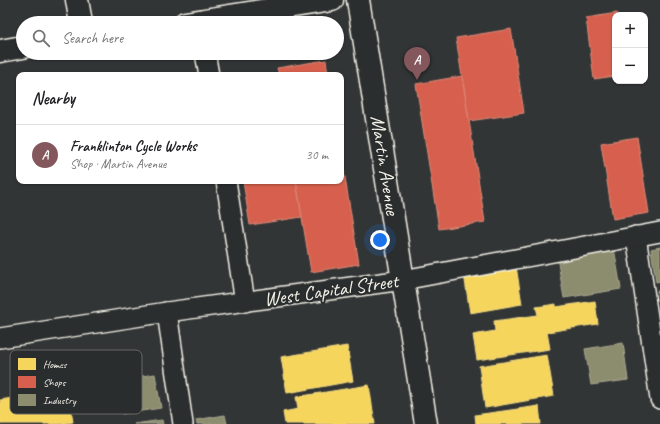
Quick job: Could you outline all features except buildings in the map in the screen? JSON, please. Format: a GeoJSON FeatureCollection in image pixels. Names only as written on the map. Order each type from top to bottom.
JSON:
{"type":"FeatureCollection","features":[{"type":"Feature","properties":{"kind":"street"},"geometry":{"type":"LineString","coordinates":[[77,0],[80,16]]}},
{"type":"Feature","properties":{"kind":"street"},"geometry":{"type":"LineString","coordinates":[[225,16],[284,4],[332,0]]}},
{"type":"Feature","properties":{"kind":"street","name":"Martin Avenue"},"geometry":{"type":"LineString","coordinates":[[358,0],[426,424]]}},
{"type":"Feature","properties":{"kind":"street"},"geometry":{"type":"LineString","coordinates":[[0,51],[16,48]]}},
{"type":"Feature","properties":{"kind":"lane"},"geometry":{"type":"LineString","coordinates":[[206,60],[208,72]]}},
{"type":"Feature","properties":{"kind":"lane"},"geometry":{"type":"LineString","coordinates":[[226,184],[245,302]]}},
{"type":"Feature","properties":{"kind":"lane","name":"West Capital Street"},"geometry":{"type":"LineString","coordinates":[[0,338],[167,312],[403,280],[660,232]]}},
{"type":"Feature","properties":{"kind":"lane"},"geometry":{"type":"LineString","coordinates":[[636,236],[660,398]]}},
{"type":"Feature","properties":{"kind":"lane"},"geometry":{"type":"LineString","coordinates":[[167,312],[183,424]]}},
{"type":"Feature","properties":{"kind":"place","name":"Franklinton Cycle Works"},"geometry":{"type":"Point","coordinates":[417,80]}}]}
